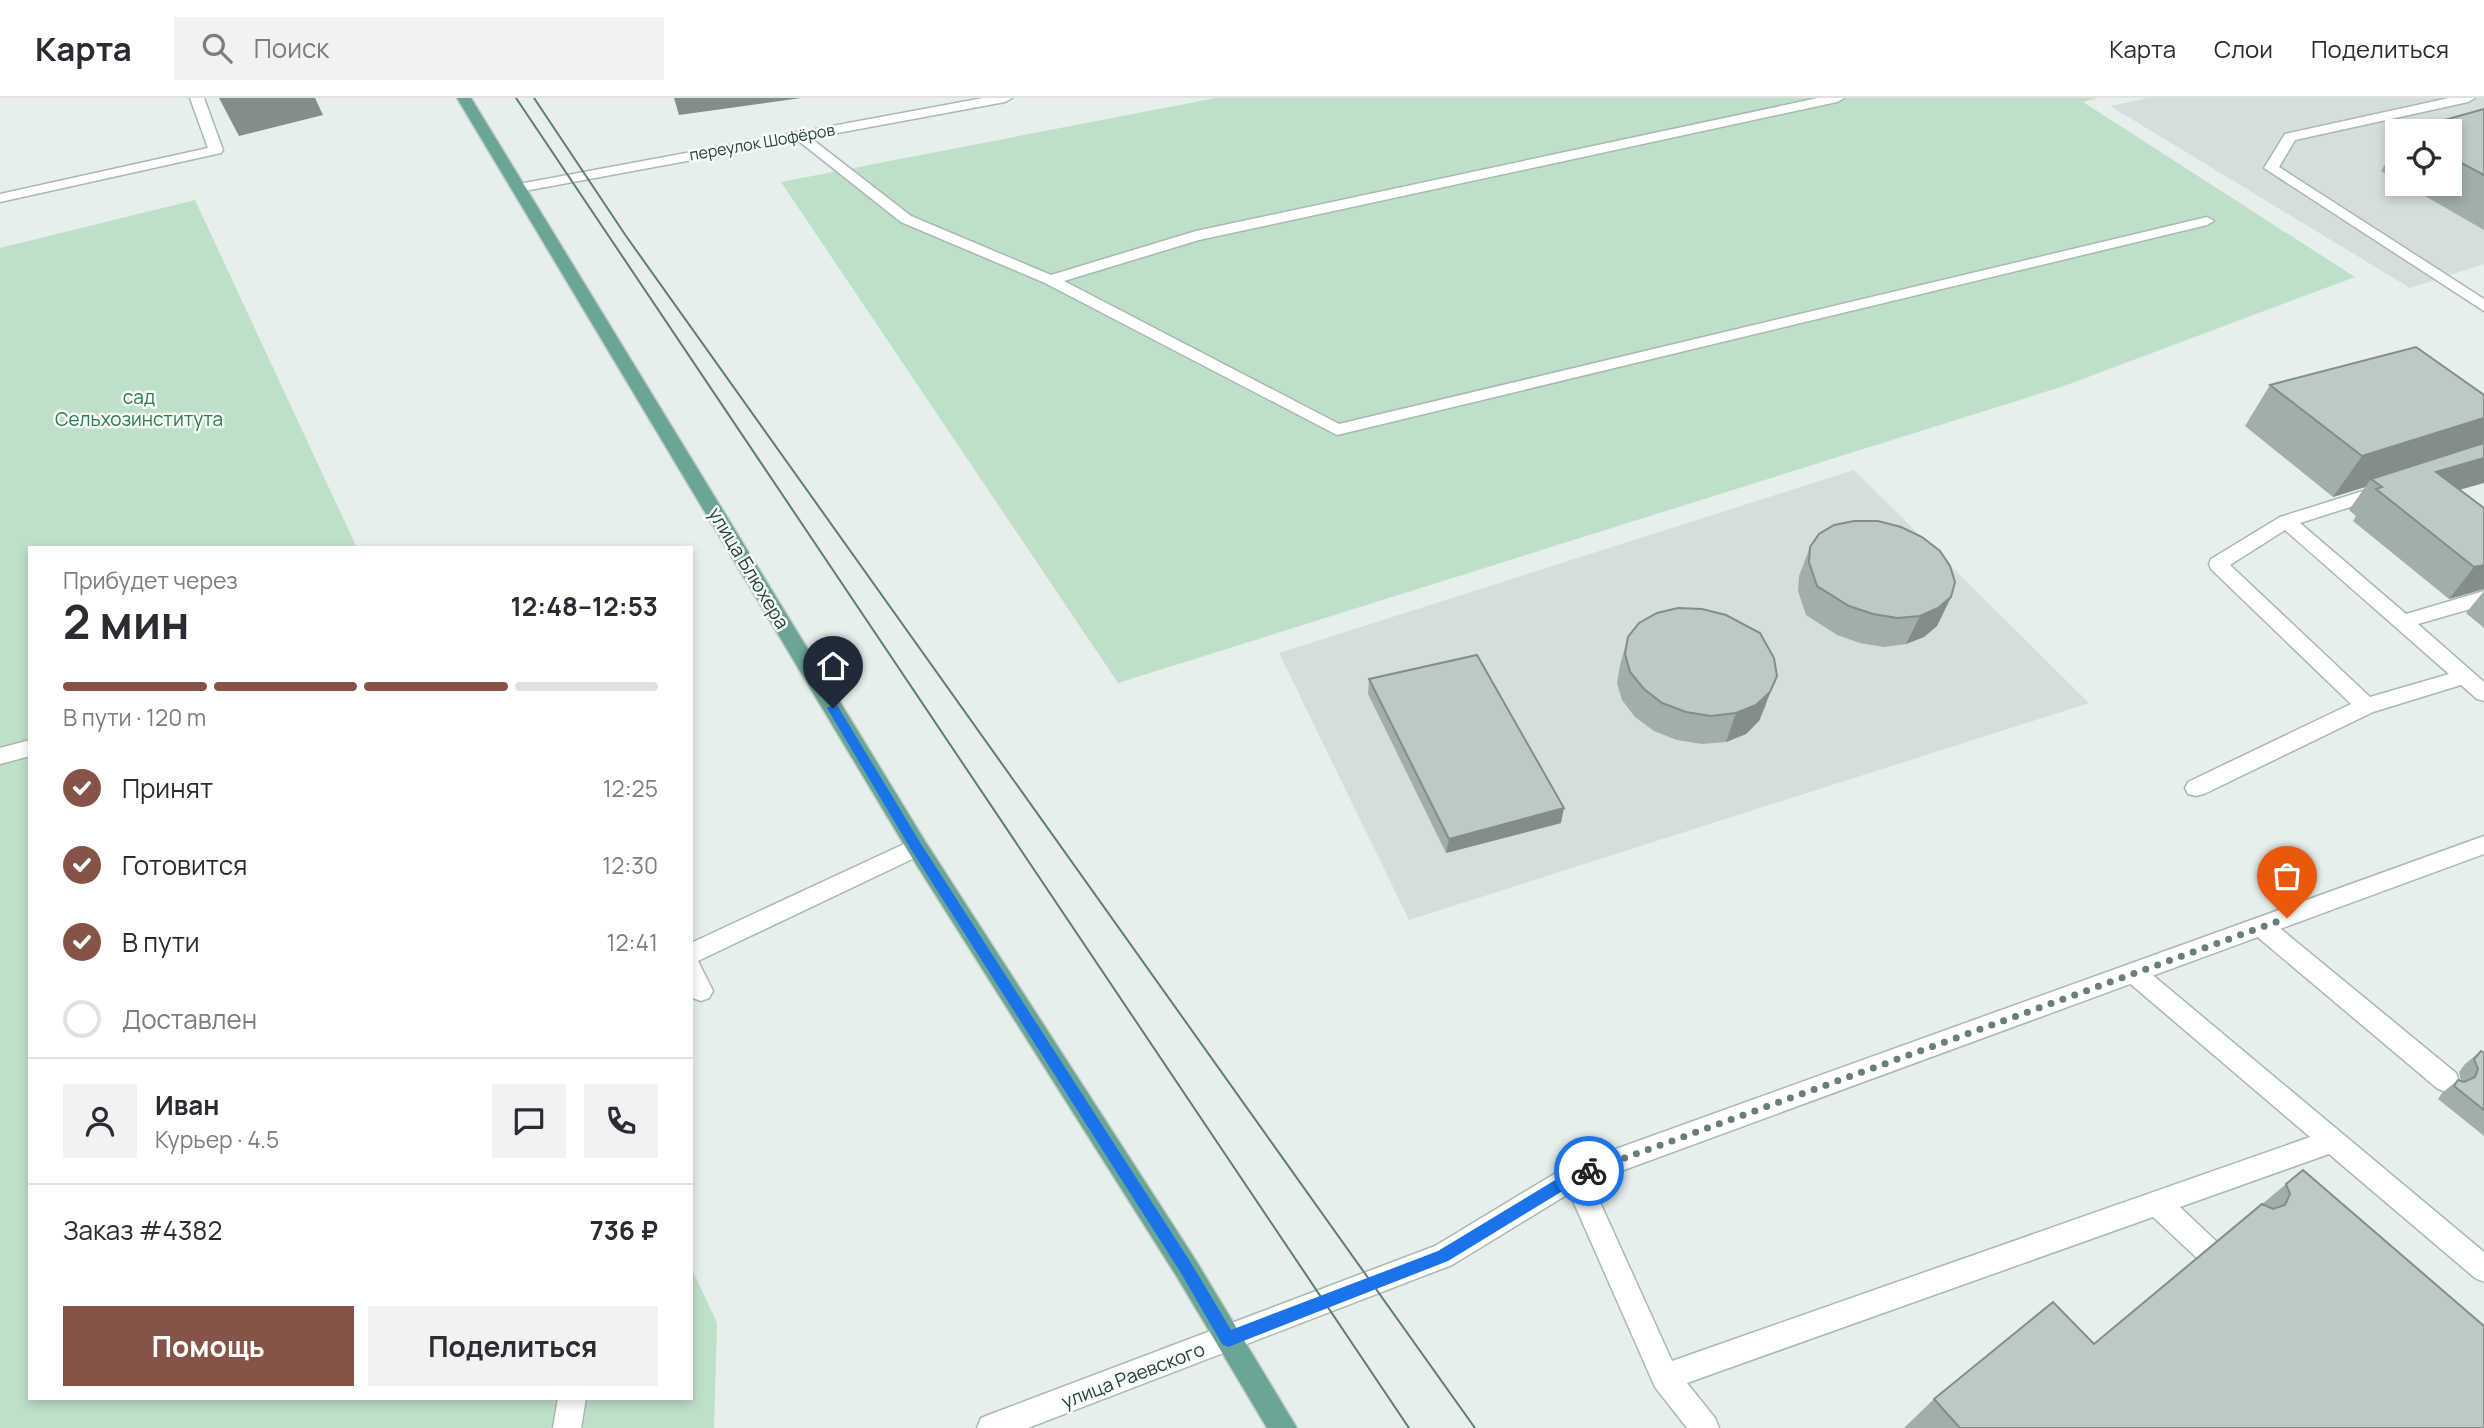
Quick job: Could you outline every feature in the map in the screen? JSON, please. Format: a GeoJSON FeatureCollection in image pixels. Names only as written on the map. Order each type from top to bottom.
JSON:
{"type":"FeatureCollection","features":[{"type":"Feature","properties":{"kind":"main road","name":"улица Блюхера"},"geometry":{"type":"LineString","coordinates":[[464,98],[917,848],[1186,1268],[1283,1428]]}},
{"type":"Feature","properties":{"kind":"street"},"geometry":{"type":"LineString","coordinates":[[0,198],[216,150],[197,98]]}},
{"type":"Feature","properties":{"kind":"street","name":"переулок Шофёров"},"geometry":{"type":"LineString","coordinates":[[519,188],[1005,98]]}},
{"type":"Feature","properties":{"kind":"street"},"geometry":{"type":"LineString","coordinates":[[1050,280],[1196,236],[1837,98]]}},
{"type":"Feature","properties":{"kind":"street"},"geometry":{"type":"LineString","coordinates":[[2468,98],[2290,137],[2272,168],[2484,306]]}},
{"type":"Feature","properties":{"kind":"street"},"geometry":{"type":"LineString","coordinates":[[798,135],[906,219],[1050,280],[1337,430],[2207,221]]}},
{"type":"Feature","properties":{"kind":"street"},"geometry":{"type":"LineString","coordinates":[[2366,706],[2218,565],[2286,521],[2405,483]]}},
{"type":"Feature","properties":{"kind":"street"},"geometry":{"type":"LineString","coordinates":[[2286,521],[2484,694]]}},
{"type":"Feature","properties":{"kind":"street"},"geometry":{"type":"LineString","coordinates":[[2403,622],[2484,598]]}},
{"type":"Feature","properties":{"kind":"street"},"geometry":{"type":"LineString","coordinates":[[2196,788],[2366,706],[2464,677]]}},
{"type":"Feature","properties":{"kind":"street"},"geometry":{"type":"LineString","coordinates":[[0,756],[28,749]]}},
{"type":"Feature","properties":{"kind":"street","name":"улица Раевского"},"geometry":{"type":"LineString","coordinates":[[992,1428],[1443,1256],[1575,1176],[2484,845]]}},
{"type":"Feature","properties":{"kind":"street"},"geometry":{"type":"LineString","coordinates":[[693,953],[917,848]]}},
{"type":"Feature","properties":{"kind":"street"},"geometry":{"type":"LineString","coordinates":[[2262,926],[2447,1082]]}},
{"type":"Feature","properties":{"kind":"street"},"geometry":{"type":"LineString","coordinates":[[693,973],[701,991]]}},
{"type":"Feature","properties":{"kind":"street"},"geometry":{"type":"LineString","coordinates":[[2135,974],[2484,1269]]}},
{"type":"Feature","properties":{"kind":"street"},"geometry":{"type":"LineString","coordinates":[[1665,1377],[2333,1141]]}},
{"type":"Feature","properties":{"kind":"street"},"geometry":{"type":"LineString","coordinates":[[1575,1176],[1609,1259],[1665,1377],[1705,1428]]}},
{"type":"Feature","properties":{"kind":"street"},"geometry":{"type":"LineString","coordinates":[[2157,1203],[2207,1251]]}},
{"type":"Feature","properties":{"kind":"street"},"geometry":{"type":"LineString","coordinates":[[567,1428],[572,1400]]}},
{"type":"Feature","properties":{"kind":"shaded area"},"geometry":{"type":"Polygon","coordinates":[[[2148,98],[2484,98],[2484,264],[2410,288],[2110,106],[2148,98]]]}},
{"type":"Feature","properties":{"kind":"shaded area"},"geometry":{"type":"Polygon","coordinates":[[[1854,470],[2089,703],[1409,920],[1279,653],[1854,470]]]}},
{"type":"Feature","properties":{"kind":"green space"},"geometry":{"type":"Polygon","coordinates":[[[1216,98],[2097,98],[2083,102],[2355,277],[2064,386],[1118,683],[781,182],[1216,98]]]}},
{"type":"Feature","properties":{"kind":"green space","name":"сад Сельхозинститута"},"geometry":{"type":"Polygon","coordinates":[[[195,200],[356,546],[28,546],[28,1400],[693,1400],[693,1271],[717,1323],[714,1428],[0,1428],[0,248],[195,200]]]}},
{"type":"Feature","properties":{"kind":"building"},"geometry":{"type":"Polygon","coordinates":[[[2484,109],[2484,175],[2462,163],[2462,119],[2448,119],[2484,109]]]}},
{"type":"Feature","properties":{"kind":"building"},"geometry":{"type":"Polygon","coordinates":[[[2416,347],[2484,395],[2484,418],[2362,456],[2270,385],[2416,347]]]}},
{"type":"Feature","properties":{"kind":"building"},"geometry":{"type":"Polygon","coordinates":[[[2484,443],[2484,458],[2436,472],[2484,508],[2484,565],[2474,567],[2376,489],[2382,487],[2371,479],[2484,443]]]}},
{"type":"Feature","properties":{"kind":"building"},"geometry":{"type":"Polygon","coordinates":[[[1854,521],[1878,521],[1901,527],[1922,537],[1940,551],[1950,566],[1955,582],[1951,597],[1938,608],[1920,616],[1897,618],[1849,606],[1817,586],[1809,562],[1810,547],[1819,534],[1834,525],[1854,521]]]}},
{"type":"Feature","properties":{"kind":"building"},"geometry":{"type":"Polygon","coordinates":[[[1678,608],[1702,609],[1726,615],[1760,633],[1774,658],[1777,676],[1770,692],[1756,705],[1736,713],[1711,716],[1686,712],[1662,703],[1644,689],[1630,672],[1625,654],[1628,637],[1639,623],[1657,613],[1678,608]]]}},
{"type":"Feature","properties":{"kind":"building"},"geometry":{"type":"Polygon","coordinates":[[[1477,655],[1564,808],[1449,839],[1369,679],[1477,655]]]}},
{"type":"Feature","properties":{"kind":"building"},"geometry":{"type":"Polygon","coordinates":[[[2481,1051],[2484,1053],[2484,1110],[2454,1086],[2458,1080],[2464,1082],[2475,1077],[2478,1069],[2474,1059],[2481,1051]]]}},
{"type":"Feature","properties":{"kind":"building"},"geometry":{"type":"Polygon","coordinates":[[[2303,1170],[2484,1326],[2484,1428],[1960,1428],[1934,1399],[2053,1302],[2094,1344],[2262,1204],[2273,1209],[2285,1205],[2290,1194],[2286,1184],[2303,1170]]]}},
{"type":"Feature","properties":{"kind":"tram line"},"geometry":{"type":"LineString","coordinates":[[516,98],[1409,1428]]}},
{"type":"Feature","properties":{"kind":"tram line"},"geometry":{"type":"LineString","coordinates":[[534,98],[626,236],[1475,1428]]}},
{"type":"Feature","properties":{"kind":"way so far"},"geometry":{"type":"LineString","coordinates":[[1589,1171],[2287,918]]}},
{"type":"Feature","properties":{"kind":"route"},"geometry":{"type":"LineString","coordinates":[[833,708],[917,848],[1186,1268],[1228,1339],[1443,1256],[1575,1176],[1589,1171]]}}]}
